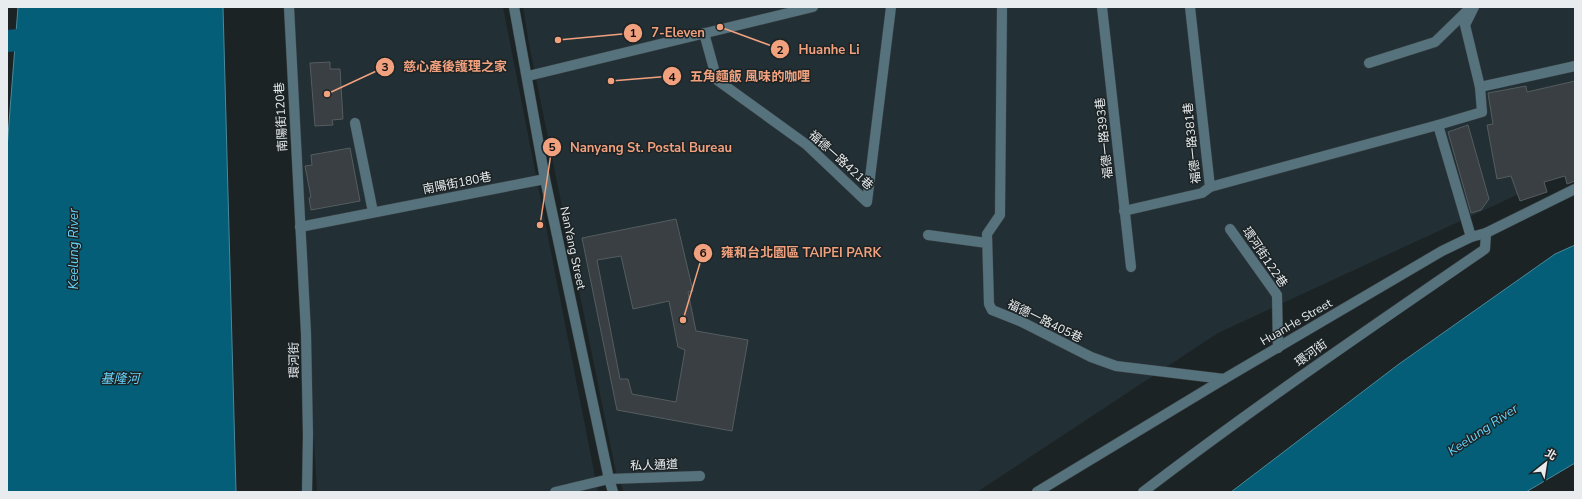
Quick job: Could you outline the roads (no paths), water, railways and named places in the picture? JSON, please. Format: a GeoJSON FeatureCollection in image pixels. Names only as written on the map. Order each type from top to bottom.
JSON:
{"type":"FeatureCollection","features":[{"type":"Feature","properties":{"kind":"street","name":"南陽街120巷"},"geometry":{"type":"LineString","coordinates":[[289,7],[300,227]]}},
{"type":"Feature","properties":{"kind":"street","name":"NanYang Street"},"geometry":{"type":"LineString","coordinates":[[514,7],[528,76],[545,179],[613,492]]}},
{"type":"Feature","properties":{"kind":"street"},"geometry":{"type":"LineString","coordinates":[[771,17],[774,7]]}},
{"type":"Feature","properties":{"kind":"street"},"geometry":{"type":"LineString","coordinates":[[528,76],[704,32],[813,7]]}},
{"type":"Feature","properties":{"kind":"street","name":"福德一路421巷"},"geometry":{"type":"LineString","coordinates":[[704,32],[717,80],[807,145],[867,202],[891,7]]}},
{"type":"Feature","properties":{"kind":"street","name":"福德一路405巷"},"geometry":{"type":"LineString","coordinates":[[1002,7],[1000,215],[987,234],[989,304],[992,310],[1022,322],[1090,357],[1116,366],[1224,379]]}},
{"type":"Feature","properties":{"kind":"street","name":"福德一路393巷"},"geometry":{"type":"LineString","coordinates":[[1102,7],[1131,267]]}},
{"type":"Feature","properties":{"kind":"street","name":"福德一路381巷"},"geometry":{"type":"LineString","coordinates":[[1124,211],[1202,193],[1210,187],[1190,7]]}},
{"type":"Feature","properties":{"kind":"street"},"geometry":{"type":"LineString","coordinates":[[1210,187],[1482,112],[1480,87],[1465,25],[1472,7]]}},
{"type":"Feature","properties":{"kind":"street"},"geometry":{"type":"LineString","coordinates":[[1369,63],[1435,42],[1472,7]]}},
{"type":"Feature","properties":{"kind":"street"},"geometry":{"type":"LineString","coordinates":[[1480,87],[1575,66]]}},
{"type":"Feature","properties":{"kind":"street"},"geometry":{"type":"LineString","coordinates":[[355,123],[373,212]]}},
{"type":"Feature","properties":{"kind":"street"},"geometry":{"type":"LineString","coordinates":[[1438,125],[1471,237]]}},
{"type":"Feature","properties":{"kind":"street","name":"南陽街180巷"},"geometry":{"type":"LineString","coordinates":[[300,227],[545,179]]}},
{"type":"Feature","properties":{"kind":"street","name":"HuanHe Street"},"geometry":{"type":"LineString","coordinates":[[1037,492],[1224,379],[1442,251],[1471,237],[1486,233],[1575,189]]}},
{"type":"Feature","properties":{"kind":"street","name":"環河街"},"geometry":{"type":"LineString","coordinates":[[300,227],[306,333],[308,435],[307,492]]}},
{"type":"Feature","properties":{"kind":"street","name":"環河街122巷"},"geometry":{"type":"LineString","coordinates":[[1230,229],[1277,295],[1278,348]]}},
{"type":"Feature","properties":{"kind":"street","name":"環河街"},"geometry":{"type":"LineString","coordinates":[[1143,492],[1210,441],[1347,343],[1485,249],[1486,233]]}},
{"type":"Feature","properties":{"kind":"street"},"geometry":{"type":"LineString","coordinates":[[928,235],[988,243]]}},
{"type":"Feature","properties":{"kind":"street","name":"私人通道"},"geometry":{"type":"LineString","coordinates":[[555,492],[609,479],[700,476]]}},
{"type":"Feature","properties":{"kind":"water","name":"基隆河"},"geometry":{"type":"Polygon","coordinates":[[[18,7],[223,7],[236,492],[7,492],[7,149],[18,7]]]}},
{"type":"Feature","properties":{"kind":"water","name":"Keelung River"},"geometry":{"type":"Polygon","coordinates":[[[1575,245],[1575,463],[1526,492],[1231,492],[1399,364],[1555,254],[1575,245]]]}},
{"type":"Feature","properties":{"kind":"waterway"},"geometry":{"type":"LineString","coordinates":[[7,41],[46,38]]}},
{"type":"Feature","properties":{"kind":"place","name":"Huanhe Li"},"geometry":{"type":"Point","coordinates":[720,27]}},
{"type":"Feature","properties":{"kind":"place","name":"7-Eleven"},"geometry":{"type":"Point","coordinates":[558,40]}},
{"type":"Feature","properties":{"kind":"place","name":"五角麵飯 風味的咖哩"},"geometry":{"type":"Point","coordinates":[611,81]}},
{"type":"Feature","properties":{"kind":"place","name":"慈心產後護理之家"},"geometry":{"type":"Point","coordinates":[327,94]}},
{"type":"Feature","properties":{"kind":"place","name":"Nanyang St. Postal Bureau"},"geometry":{"type":"Point","coordinates":[540,225]}},
{"type":"Feature","properties":{"kind":"place","name":"雍和台北園區 TAIPEI PARK"},"geometry":{"type":"Point","coordinates":[683,320]}}]}
